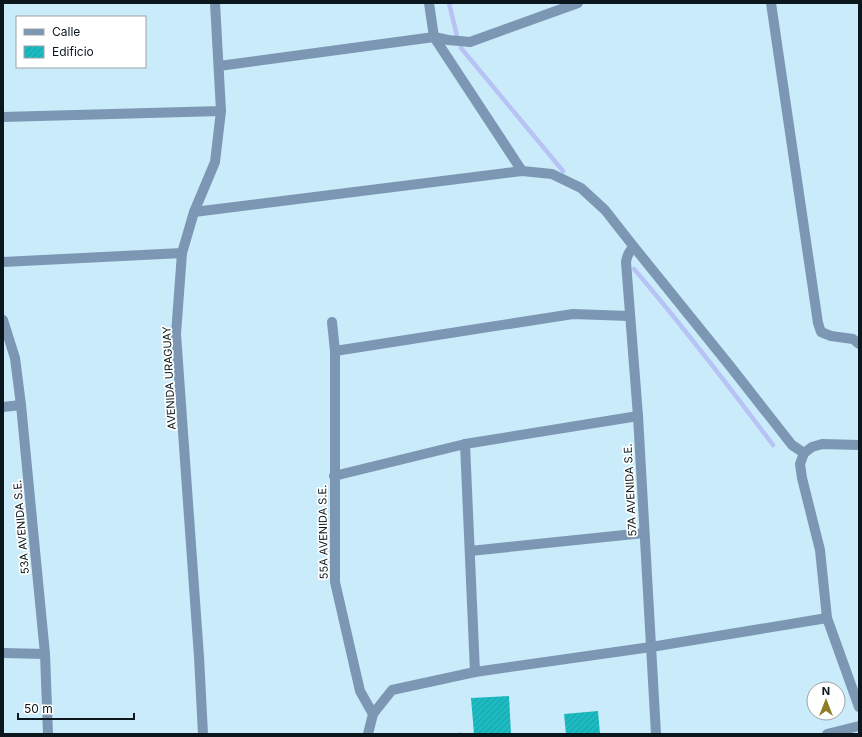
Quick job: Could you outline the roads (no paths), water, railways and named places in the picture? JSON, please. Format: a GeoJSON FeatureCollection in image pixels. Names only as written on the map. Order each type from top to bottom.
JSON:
{"type":"FeatureCollection","features":[{"type":"Feature","properties":{"kind":"street","name":"AVENIDA URAGUAY"},"geometry":{"type":"LineString","coordinates":[[203,734],[198,641],[176,334],[182,253],[194,212],[215,162],[221,111],[215,3]]}},
{"type":"Feature","properties":{"kind":"street"},"geometry":{"type":"LineString","coordinates":[[429,3],[434,37],[522,171]]}},
{"type":"Feature","properties":{"kind":"street"},"geometry":{"type":"LineString","coordinates":[[219,66],[434,37],[470,42],[578,3]]}},
{"type":"Feature","properties":{"kind":"street"},"geometry":{"type":"LineString","coordinates":[[771,3],[818,323],[822,332],[831,336],[853,338],[859,344]]}},
{"type":"Feature","properties":{"kind":"street"},"geometry":{"type":"LineString","coordinates":[[3,117],[221,111]]}},
{"type":"Feature","properties":{"kind":"street"},"geometry":{"type":"LineString","coordinates":[[194,212],[522,171],[552,174],[581,188],[605,210],[792,444],[804,454]]}},
{"type":"Feature","properties":{"kind":"street","name":"57A AVENIDA S.E."},"geometry":{"type":"LineString","coordinates":[[634,247],[627,255],[626,262],[629,316],[638,416],[656,734]]}},
{"type":"Feature","properties":{"kind":"street"},"geometry":{"type":"LineString","coordinates":[[3,262],[182,253]]}},
{"type":"Feature","properties":{"kind":"street"},"geometry":{"type":"LineString","coordinates":[[335,350],[573,314],[629,316]]}},
{"type":"Feature","properties":{"kind":"street","name":"53A AVENIDA S.E."},"geometry":{"type":"LineString","coordinates":[[3,320],[15,358],[21,405],[45,654],[48,734]]}},
{"type":"Feature","properties":{"kind":"street","name":"55A AVENIDA S.E."},"geometry":{"type":"LineString","coordinates":[[332,322],[335,350],[335,582],[360,691],[373,714]]}},
{"type":"Feature","properties":{"kind":"street"},"geometry":{"type":"LineString","coordinates":[[3,407],[21,405]]}},
{"type":"Feature","properties":{"kind":"street"},"geometry":{"type":"LineString","coordinates":[[334,476],[466,444],[638,416]]}},
{"type":"Feature","properties":{"kind":"street"},"geometry":{"type":"LineString","coordinates":[[466,444],[475,672]]}},
{"type":"Feature","properties":{"kind":"street"},"geometry":{"type":"LineString","coordinates":[[859,445],[822,444],[812,447],[804,454],[800,464],[802,478],[820,550],[827,618],[859,706]]}},
{"type":"Feature","properties":{"kind":"street"},"geometry":{"type":"LineString","coordinates":[[470,551],[644,533]]}},
{"type":"Feature","properties":{"kind":"street"},"geometry":{"type":"LineString","coordinates":[[368,734],[373,714],[392,690],[475,672],[827,618]]}},
{"type":"Feature","properties":{"kind":"street"},"geometry":{"type":"LineString","coordinates":[[3,653],[45,654]]}},
{"type":"Feature","properties":{"kind":"street"},"geometry":{"type":"LineString","coordinates":[[827,734],[859,726]]}},
{"type":"Feature","properties":{"kind":"waterway"},"geometry":{"type":"LineString","coordinates":[[449,3],[457,36]]}},
{"type":"Feature","properties":{"kind":"waterway"},"geometry":{"type":"LineString","coordinates":[[461,48],[563,171]]}},
{"type":"Feature","properties":{"kind":"waterway"},"geometry":{"type":"LineString","coordinates":[[634,269],[705,356],[773,445]]}}]}
